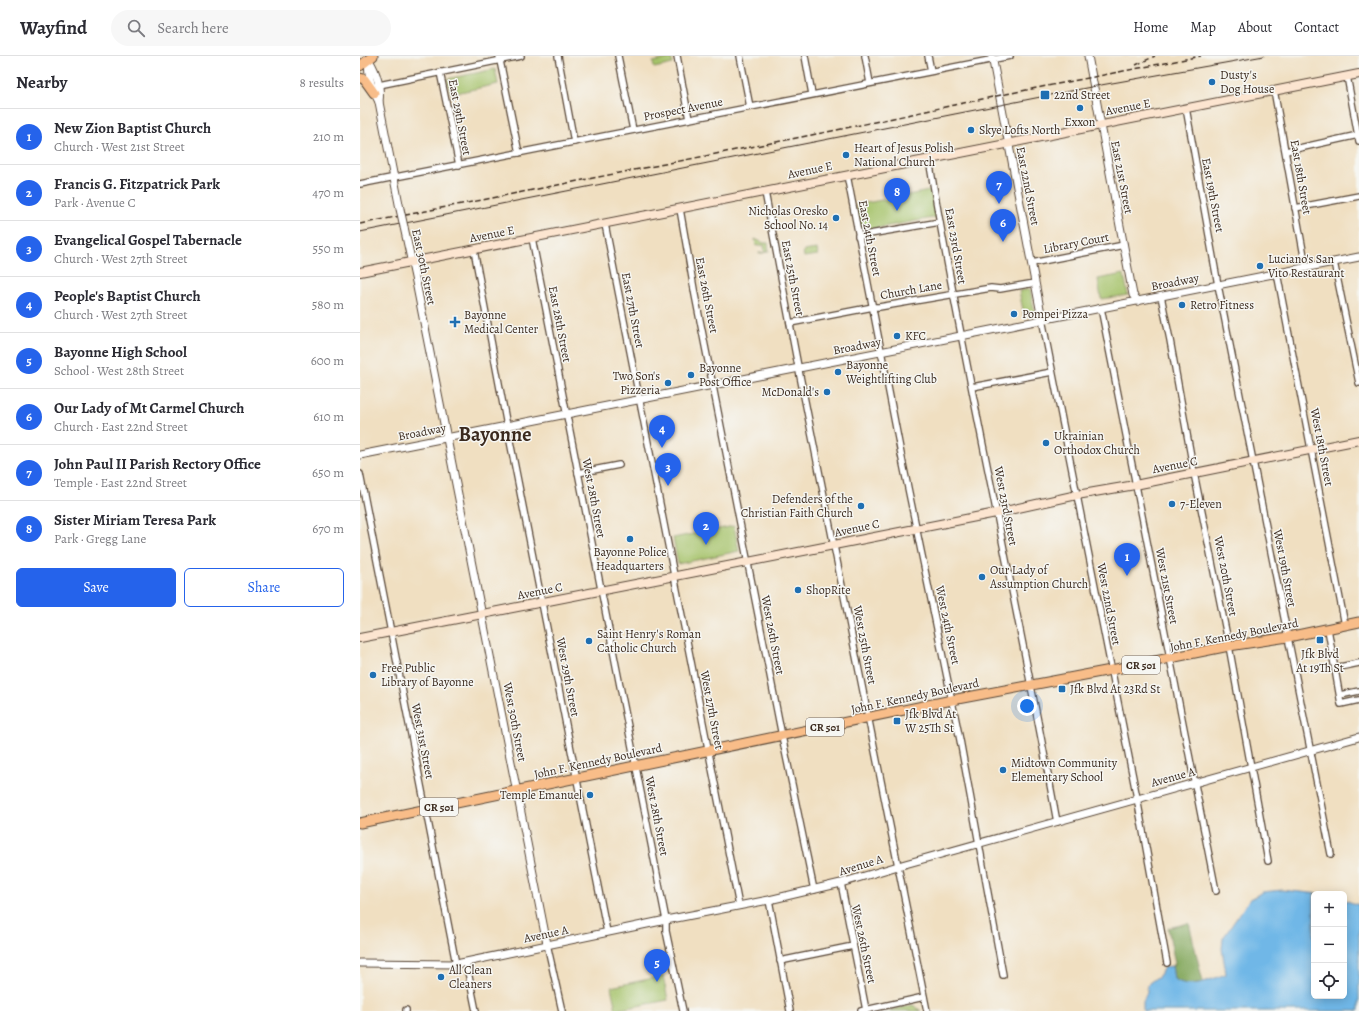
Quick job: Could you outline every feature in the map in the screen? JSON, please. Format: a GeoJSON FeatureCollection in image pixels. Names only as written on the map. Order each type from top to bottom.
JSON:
{"type":"FeatureCollection","features":[{"type":"Feature","properties":{"kind":"main road"},"geometry":{"type":"LineString","coordinates":[[360,66],[370,57]]}},
{"type":"Feature","properties":{"kind":"main road","name":"Avenue E"},"geometry":{"type":"LineString","coordinates":[[360,272],[1359,74]]}},
{"type":"Feature","properties":{"kind":"main road"},"geometry":{"type":"LineString","coordinates":[[360,78],[364,78],[376,89]]}},
{"type":"Feature","properties":{"kind":"main road","name":"Avenue C"},"geometry":{"type":"LineString","coordinates":[[360,638],[1359,440]]}},
{"type":"Feature","properties":{"kind":"main road","name":"John F. Kennedy Boulevard"},"geometry":{"type":"LineString","coordinates":[[360,823],[952,700],[1170,659],[1229,646],[1288,637],[1359,622]]}},
{"type":"Feature","properties":{"kind":"street"},"geometry":{"type":"LineString","coordinates":[[376,89],[499,58],[521,56]]}},
{"type":"Feature","properties":{"kind":"street"},"geometry":{"type":"LineString","coordinates":[[558,56],[574,142]]}},
{"type":"Feature","properties":{"kind":"street"},"geometry":{"type":"LineString","coordinates":[[618,56],[633,130]]}},
{"type":"Feature","properties":{"kind":"street"},"geometry":{"type":"LineString","coordinates":[[677,56],[689,119]]}},
{"type":"Feature","properties":{"kind":"street"},"geometry":{"type":"LineString","coordinates":[[740,56],[750,107]]}},
{"type":"Feature","properties":{"kind":"street"},"geometry":{"type":"LineString","coordinates":[[805,56],[812,94]]}},
{"type":"Feature","properties":{"kind":"street"},"geometry":{"type":"LineString","coordinates":[[865,56],[870,83]]}},
{"type":"Feature","properties":{"kind":"street"},"geometry":{"type":"LineString","coordinates":[[928,56],[930,71]]}},
{"type":"Feature","properties":{"kind":"street","name":"Prospect Avenue"},"geometry":{"type":"LineString","coordinates":[[360,184],[993,58],[1010,56]]}},
{"type":"Feature","properties":{"kind":"street","name":"East 21st Street"},"geometry":{"type":"LineString","coordinates":[[1088,56],[1133,295],[1138,301]]}},
{"type":"Feature","properties":{"kind":"street","name":"East 30th Street"},"geometry":{"type":"LineString","coordinates":[[370,57],[375,70],[376,89],[447,438]]}},
{"type":"Feature","properties":{"kind":"street"},"geometry":{"type":"LineString","coordinates":[[499,58],[519,153]]}},
{"type":"Feature","properties":{"kind":"street","name":"East 22nd Street"},"geometry":{"type":"LineString","coordinates":[[993,58],[1042,319]]}},
{"type":"Feature","properties":{"kind":"street","name":"East 29th Street"},"geometry":{"type":"LineString","coordinates":[[440,72],[458,165]]}},
{"type":"Feature","properties":{"kind":"street"},"geometry":{"type":"LineString","coordinates":[[1286,151],[1359,138],[1347,76]]}},
{"type":"Feature","properties":{"kind":"street","name":"East 18th Street"},"geometry":{"type":"LineString","coordinates":[[1274,90],[1306,267]]}},
{"type":"Feature","properties":{"kind":"street","name":"East 19th Street"},"geometry":{"type":"LineString","coordinates":[[1186,108],[1218,285]]}},
{"type":"Feature","properties":{"kind":"street","name":"East 23rd Street"},"geometry":{"type":"LineString","coordinates":[[929,159],[961,336]]}},
{"type":"Feature","properties":{"kind":"street","name":"East 24th Street"},"geometry":{"type":"LineString","coordinates":[[847,175],[882,352]]}},
{"type":"Feature","properties":{"kind":"street","name":"East 25th Street"},"geometry":{"type":"LineString","coordinates":[[766,192],[799,368]]}},
{"type":"Feature","properties":{"kind":"street"},"geometry":{"type":"LineString","coordinates":[[1295,208],[1359,196]]}},
{"type":"Feature","properties":{"kind":"street","name":"East 26th Street"},"geometry":{"type":"LineString","coordinates":[[680,209],[713,385]]}},
{"type":"Feature","properties":{"kind":"street"},"geometry":{"type":"LineString","coordinates":[[858,236],[940,222]]}},
{"type":"Feature","properties":{"kind":"street","name":"East 27th Street"},"geometry":{"type":"LineString","coordinates":[[605,224],[639,400]]}},
{"type":"Feature","properties":{"kind":"street","name":"East 28th Street"},"geometry":{"type":"LineString","coordinates":[[532,238],[567,413]]}},
{"type":"Feature","properties":{"kind":"street","name":"Library Court"},"geometry":{"type":"LineString","coordinates":[[1032,263],[1124,245]]}},
{"type":"Feature","properties":{"kind":"street"},"geometry":{"type":"LineString","coordinates":[[474,250],[507,426]]}},
{"type":"Feature","properties":{"kind":"street","name":"Broadway"},"geometry":{"type":"LineString","coordinates":[[360,455],[1359,257]]}},
{"type":"Feature","properties":{"kind":"street"},"geometry":{"type":"LineString","coordinates":[[1334,262],[1359,383]]}},
{"type":"Feature","properties":{"kind":"street","name":"West 18th Street"},"geometry":{"type":"LineString","coordinates":[[1277,274],[1345,625]]}},
{"type":"Feature","properties":{"kind":"street","name":"Church Lane"},"geometry":{"type":"LineString","coordinates":[[790,323],[873,307],[991,288],[1000,289],[1035,283]]}},
{"type":"Feature","properties":{"kind":"street","name":"West 19th Street"},"geometry":{"type":"LineString","coordinates":[[1218,285],[1288,637],[1309,751],[1331,854]]}},
{"type":"Feature","properties":{"kind":"street","name":"West 20th Street"},"geometry":{"type":"LineString","coordinates":[[1161,296],[1252,767],[1268,861]]}},
{"type":"Feature","properties":{"kind":"street","name":"West 21st Street"},"geometry":{"type":"LineString","coordinates":[[1101,308],[1216,891]]}},
{"type":"Feature","properties":{"kind":"street","name":"West 22nd Street"},"geometry":{"type":"LineString","coordinates":[[1042,319],[1137,798],[1167,963]]}},
{"type":"Feature","properties":{"kind":"street","name":"West 23rd Street"},"geometry":{"type":"LineString","coordinates":[[961,336],[1030,686],[1039,723],[1057,822]]}},
{"type":"Feature","properties":{"kind":"street","name":"West 24th Street"},"geometry":{"type":"LineString","coordinates":[[882,352],[916,529],[952,700],[1003,975]]}},
{"type":"Feature","properties":{"kind":"street","name":"West 25th Street"},"geometry":{"type":"LineString","coordinates":[[799,368],[927,1010]]}},
{"type":"Feature","properties":{"kind":"street"},"geometry":{"type":"LineString","coordinates":[[972,387],[1052,372]]}},
{"type":"Feature","properties":{"kind":"street","name":"West 26th Street"},"geometry":{"type":"LineString","coordinates":[[713,385],[814,890]]}},
{"type":"Feature","properties":{"kind":"street","name":"West 27th Street"},"geometry":{"type":"LineString","coordinates":[[639,400],[739,906]]}},
{"type":"Feature","properties":{"kind":"street","name":"West 28th Street"},"geometry":{"type":"LineString","coordinates":[[567,413],[666,920],[666,931],[683,1011]]}},
{"type":"Feature","properties":{"kind":"street","name":"West 29th Street"},"geometry":{"type":"LineString","coordinates":[[507,426],[607,932]]}},
{"type":"Feature","properties":{"kind":"street","name":"West 30th Street"},"geometry":{"type":"LineString","coordinates":[[447,438],[547,944],[562,1011]]}},
{"type":"Feature","properties":{"kind":"street"},"geometry":{"type":"LineString","coordinates":[[578,473],[618,465]]}},
{"type":"Feature","properties":{"kind":"street","name":"West 31st Street"},"geometry":{"type":"LineString","coordinates":[[360,474],[456,964]]}},
{"type":"Feature","properties":{"kind":"street"},"geometry":{"type":"LineString","coordinates":[[1328,629],[1341,704],[1359,700]]}},
{"type":"Feature","properties":{"kind":"street"},"geometry":{"type":"LineString","coordinates":[[1335,668],[1359,663]]}},
{"type":"Feature","properties":{"kind":"street"},"geometry":{"type":"LineString","coordinates":[[1340,695],[1359,691]]}},
{"type":"Feature","properties":{"kind":"street","name":"Avenue A"},"geometry":{"type":"LineString","coordinates":[[360,963],[456,964],[814,890],[1137,798],[1194,784],[1359,737]]}},
{"type":"Feature","properties":{"kind":"street","name":"West 26th Street"},"geometry":{"type":"LineString","coordinates":[[841,883],[864,1010]]}},
{"type":"Feature","properties":{"kind":"street"},"geometry":{"type":"LineString","coordinates":[[769,900],[790,1011]]}},
{"type":"Feature","properties":{"kind":"street"},"geometry":{"type":"LineString","coordinates":[[780,961],[853,946]]}},
{"type":"Feature","properties":{"kind":"street"},"geometry":{"type":"LineString","coordinates":[[466,962],[476,1011]]}},
{"type":"Feature","properties":{"kind":"street"},"geometry":{"type":"LineString","coordinates":[[864,1010],[924,998]]}},
{"type":"Feature","properties":{"kind":"green space"},"geometry":{"type":"Polygon","coordinates":[[[671,58],[673,64],[654,68],[653,62],[671,58]]]}},
{"type":"Feature","properties":{"kind":"green space"},"geometry":{"type":"Polygon","coordinates":[[[495,69],[498,84],[451,94],[447,79],[495,69]]]}},
{"type":"Feature","properties":{"kind":"green space"},"geometry":{"type":"Polygon","coordinates":[[[934,190],[938,217],[861,231],[856,205],[934,190]]]}},
{"type":"Feature","properties":{"kind":"green space"},"geometry":{"type":"Polygon","coordinates":[[[755,239],[768,243],[769,251],[759,254],[765,252],[764,245],[756,246],[755,239]]]}},
{"type":"Feature","properties":{"kind":"green space"},"geometry":{"type":"Polygon","coordinates":[[[817,249],[818,255],[804,257],[803,251],[817,249]]]}},
{"type":"Feature","properties":{"kind":"green space"},"geometry":{"type":"Polygon","coordinates":[[[1124,274],[1128,295],[1101,299],[1098,279],[1124,274]]]}},
{"type":"Feature","properties":{"kind":"green space"},"geometry":{"type":"Polygon","coordinates":[[[1030,289],[1035,313],[1024,315],[1019,291],[1030,289]]]}},
{"type":"Feature","properties":{"kind":"green space"},"geometry":{"type":"Polygon","coordinates":[[[734,526],[739,551],[678,564],[673,538],[734,526]]]}},
{"type":"Feature","properties":{"kind":"green space"},"geometry":{"type":"Polygon","coordinates":[[[1189,923],[1203,982],[1188,984],[1181,983],[1174,979],[1172,966],[1175,964],[1168,928],[1189,923]]]}},
{"type":"Feature","properties":{"kind":"green space"},"geometry":{"type":"Polygon","coordinates":[[[663,976],[668,1000],[616,1010],[611,987],[663,976]]]}},
{"type":"Feature","properties":{"kind":"green space"},"geometry":{"type":"Polygon","coordinates":[[[913,1005],[921,1011],[885,1011],[913,1005]]]}},
{"type":"Feature","properties":{"kind":"water"},"geometry":{"type":"Polygon","coordinates":[[[1282,890],[1311,893],[1311,999],[1347,999],[1347,901],[1359,905],[1359,1011],[1143,1011],[1143,1001],[1149,983],[1160,975],[1164,967],[1172,966],[1174,979],[1186,984],[1200,983],[1226,974],[1222,949],[1223,938],[1249,900],[1262,892],[1282,890]]]}},
{"type":"Feature","properties":{"kind":"tram line"},"geometry":{"type":"LineString","coordinates":[[360,232],[1101,85],[1264,56]]}},
{"type":"Feature","properties":{"kind":"railway"},"geometry":{"type":"LineString","coordinates":[[1136,65],[1155,56]]}},
{"type":"Feature","properties":{"kind":"railway"},"geometry":{"type":"LineString","coordinates":[[360,224],[832,131],[1006,94],[1201,56]]}},
{"type":"Feature","properties":{"kind":"place","name":"Dusty's Dog House"},"geometry":{"type":"Point","coordinates":[1212,82]}},
{"type":"Feature","properties":{"kind":"place","name":"22nd Street"},"geometry":{"type":"Point","coordinates":[1045,95]}},
{"type":"Feature","properties":{"kind":"place","name":"Exxon"},"geometry":{"type":"Point","coordinates":[1080,108]}},
{"type":"Feature","properties":{"kind":"place","name":"Skye Lofts North"},"geometry":{"type":"Point","coordinates":[971,130]}},
{"type":"Feature","properties":{"kind":"place","name":"Heart of Jesus Polish National Church"},"geometry":{"type":"Point","coordinates":[846,155]}},
{"type":"Feature","properties":{"kind":"place","name":"John Paul II Parish Rectory Office"},"geometry":{"type":"Point","coordinates":[999,204]}},
{"type":"Feature","properties":{"kind":"place","name":"Sister Miriam Teresa Park"},"geometry":{"type":"Point","coordinates":[897,211]}},
{"type":"Feature","properties":{"kind":"place","name":"Nicholas Oresko School No. 14"},"geometry":{"type":"Point","coordinates":[836,218]}},
{"type":"Feature","properties":{"kind":"place","name":"Our Lady of Mt Carmel Church"},"geometry":{"type":"Point","coordinates":[1003,242]}},
{"type":"Feature","properties":{"kind":"place","name":"Luciano's San Vito Restaurant"},"geometry":{"type":"Point","coordinates":[1260,266]}},
{"type":"Feature","properties":{"kind":"place","name":"Retro Fitness"},"geometry":{"type":"Point","coordinates":[1182,305]}},
{"type":"Feature","properties":{"kind":"place","name":"Pompei Pizza"},"geometry":{"type":"Point","coordinates":[1014,314]}},
{"type":"Feature","properties":{"kind":"place","name":"Bayonne Medical Center"},"geometry":{"type":"Point","coordinates":[455,322]}},
{"type":"Feature","properties":{"kind":"place","name":"KFC"},"geometry":{"type":"Point","coordinates":[897,336]}},
{"type":"Feature","properties":{"kind":"place","name":"Bayonne Weightlifting Club"},"geometry":{"type":"Point","coordinates":[838,372]}},
{"type":"Feature","properties":{"kind":"place","name":"Bayonne Post Office"},"geometry":{"type":"Point","coordinates":[691,375]}},
{"type":"Feature","properties":{"kind":"place","name":"Two Son's Pizzeria"},"geometry":{"type":"Point","coordinates":[668,383]}},
{"type":"Feature","properties":{"kind":"place","name":"McDonald's"},"geometry":{"type":"Point","coordinates":[827,392]}},
{"type":"Feature","properties":{"kind":"place","name":"Ukrainian Orthodox Church"},"geometry":{"type":"Point","coordinates":[1046,443]}},
{"type":"Feature","properties":{"kind":"place","name":"People's Baptist Church"},"geometry":{"type":"Point","coordinates":[662,448]}},
{"type":"Feature","properties":{"kind":"place","name":"Evangelical Gospel Tabernacle"},"geometry":{"type":"Point","coordinates":[668,486]}},
{"type":"Feature","properties":{"kind":"place","name":"7-Eleven"},"geometry":{"type":"Point","coordinates":[1172,504]}},
{"type":"Feature","properties":{"kind":"place","name":"Defenders of the Christian Faith Church"},"geometry":{"type":"Point","coordinates":[861,506]}},
{"type":"Feature","properties":{"kind":"place","name":"Bayonne Police Headquarters"},"geometry":{"type":"Point","coordinates":[630,539]}},
{"type":"Feature","properties":{"kind":"place","name":"Francis G. Fitzpatrick Park"},"geometry":{"type":"Point","coordinates":[706,545]}},
{"type":"Feature","properties":{"kind":"place","name":"New Zion Baptist Church"},"geometry":{"type":"Point","coordinates":[1127,576]}},
{"type":"Feature","properties":{"kind":"place","name":"Our Lady of Assumption Church"},"geometry":{"type":"Point","coordinates":[982,577]}},
{"type":"Feature","properties":{"kind":"place","name":"ShopRite"},"geometry":{"type":"Point","coordinates":[798,590]}},
{"type":"Feature","properties":{"kind":"place","name":"Jfk Blvd At 19Th St"},"geometry":{"type":"Point","coordinates":[1320,640]}},
{"type":"Feature","properties":{"kind":"place","name":"Saint Henry's Roman Catholic Church"},"geometry":{"type":"Point","coordinates":[589,641]}},
{"type":"Feature","properties":{"kind":"place","name":"Free Public Library of Bayonne"},"geometry":{"type":"Point","coordinates":[373,675]}},
{"type":"Feature","properties":{"kind":"place","name":"Jfk Blvd At 23Rd St"},"geometry":{"type":"Point","coordinates":[1062,689]}},
{"type":"Feature","properties":{"kind":"place","name":"Jfk Blvd At W 25Th St"},"geometry":{"type":"Point","coordinates":[897,721]}},
{"type":"Feature","properties":{"kind":"place","name":"Midtown Community Elementary School"},"geometry":{"type":"Point","coordinates":[1003,770]}},
{"type":"Feature","properties":{"kind":"place","name":"Temple Emanuel"},"geometry":{"type":"Point","coordinates":[590,795]}},
{"type":"Feature","properties":{"kind":"place","name":"All Clean Cleaners"},"geometry":{"type":"Point","coordinates":[441,977]}},
{"type":"Feature","properties":{"kind":"place","name":"Bayonne High School"},"geometry":{"type":"Point","coordinates":[657,982]}},
{"type":"Feature","properties":{"kind":"district","name":"Bayonne"},"geometry":{"type":"Point","coordinates":[495,434]}}]}
